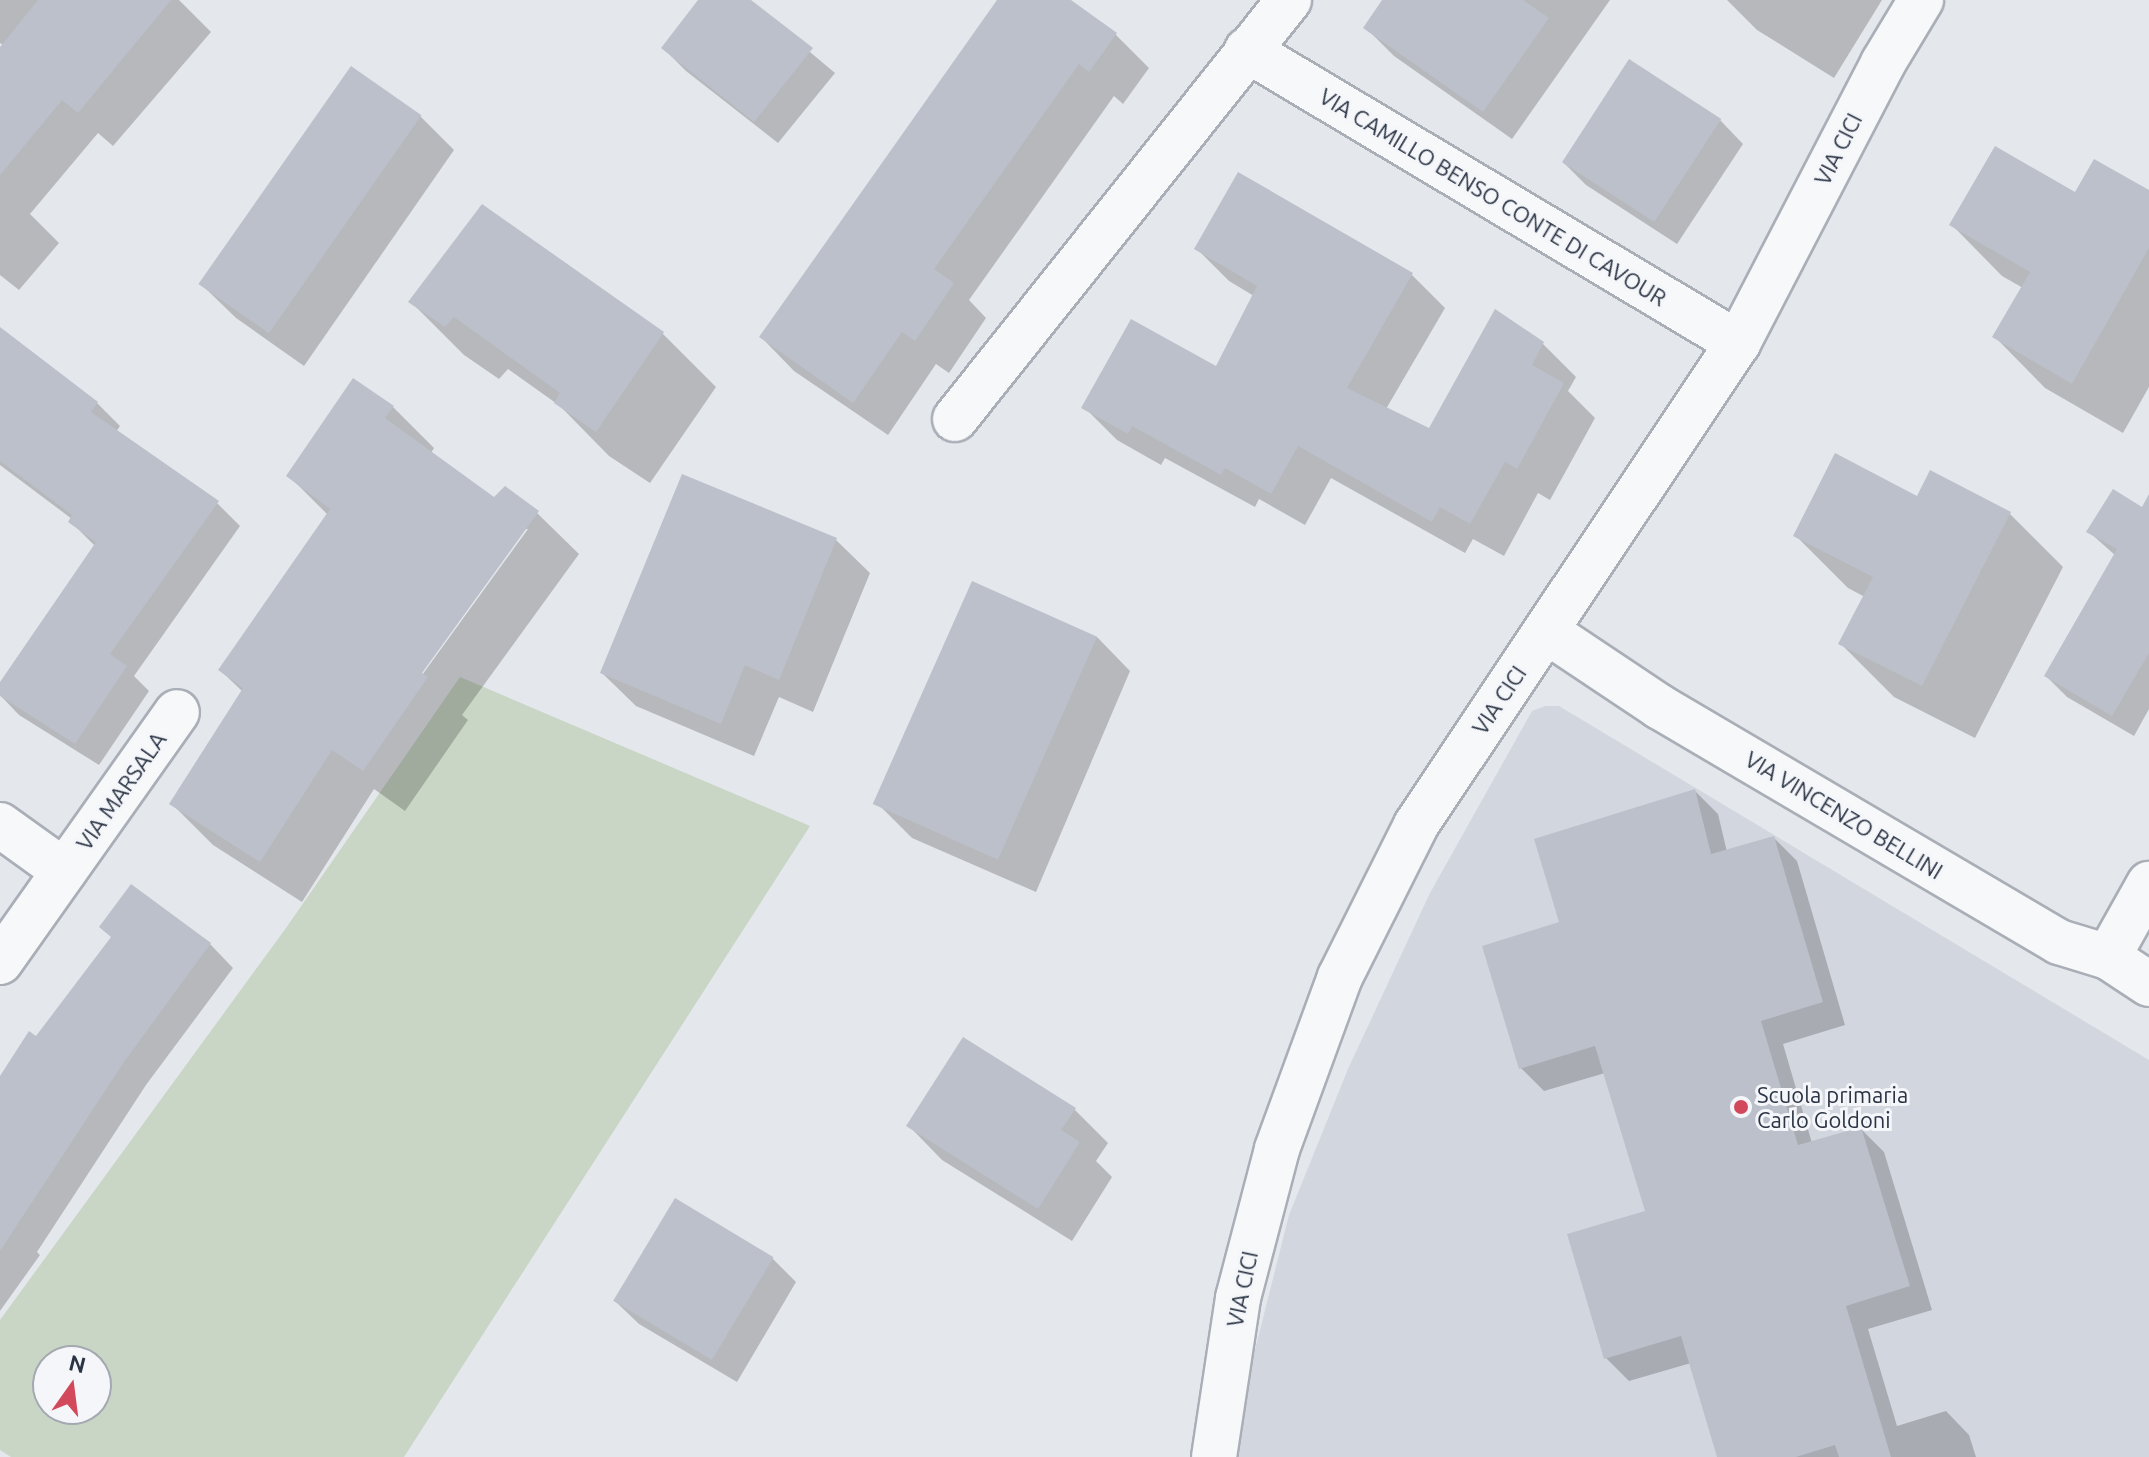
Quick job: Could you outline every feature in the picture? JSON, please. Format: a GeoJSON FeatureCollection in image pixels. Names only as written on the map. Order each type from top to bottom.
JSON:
{"type":"FeatureCollection","features":[{"type":"Feature","properties":{"kind":"street"},"geometry":{"type":"LineString","coordinates":[[955,419],[1289,0]]}},
{"type":"Feature","properties":{"kind":"street","name":"VIA CICI"},"geometry":{"type":"LineString","coordinates":[[1214,1457],[1238,1298],[1273,1164],[1340,977],[1416,825],[1738,343],[1883,63],[1921,0]]}},
{"type":"Feature","properties":{"kind":"street","name":"VIA CAMILLO BENSO CONTE DI CAVOUR"},"geometry":{"type":"LineString","coordinates":[[1247,50],[1738,343]]}},
{"type":"Feature","properties":{"kind":"street","name":"VIA VINCENZO BELLINI"},"geometry":{"type":"LineString","coordinates":[[1546,631],[1660,707],[2045,934],[2108,957],[2149,984]]}},
{"type":"Feature","properties":{"kind":"street","name":"VIA MARSALA"},"geometry":{"type":"LineString","coordinates":[[0,962],[177,712]]}},
{"type":"Feature","properties":{"kind":"street","name":"VIA MARSALA"},"geometry":{"type":"LineString","coordinates":[[0,825],[64,871]]}},
{"type":"Feature","properties":{"kind":"street"},"geometry":{"type":"LineString","coordinates":[[2108,957],[2149,884]]}},
{"type":"Feature","properties":{"kind":"shaded area","name":"Scuola primaria Carlo Goldoni"},"geometry":{"type":"Polygon","coordinates":[[[1545,706],[1559,706],[2149,1060],[2149,1457],[1228,1457],[1289,1215],[1348,1069],[1430,893],[1532,711],[1545,706]]]}},
{"type":"Feature","properties":{"kind":"green space"},"geometry":{"type":"Polygon","coordinates":[[[460,677],[810,826],[404,1457],[11,1457],[0,1450],[0,1320],[286,928],[460,677]]]}},
{"type":"Feature","properties":{"kind":"building"},"geometry":{"type":"Polygon","coordinates":[[[38,0],[171,0],[78,113],[62,100],[0,175],[0,47],[38,0]]]}},
{"type":"Feature","properties":{"kind":"building"},"geometry":{"type":"Polygon","coordinates":[[[698,0],[751,0],[813,48],[754,122],[661,48],[698,0]]]}},
{"type":"Feature","properties":{"kind":"building"},"geometry":{"type":"Polygon","coordinates":[[[997,0],[1071,0],[1117,33],[1089,72],[1079,64],[934,269],[954,283],[915,341],[902,332],[853,403],[759,337],[997,0]]]}},
{"type":"Feature","properties":{"kind":"building"},"geometry":{"type":"Polygon","coordinates":[[[1382,0],[1523,0],[1549,18],[1483,112],[1363,28],[1382,0]]]}},
{"type":"Feature","properties":{"kind":"building"},"geometry":{"type":"Polygon","coordinates":[[[1629,59],[1721,119],[1654,222],[1562,162],[1629,59]]]}},
{"type":"Feature","properties":{"kind":"building"},"geometry":{"type":"Polygon","coordinates":[[[351,66],[421,115],[269,333],[198,284],[351,66]]]}},
{"type":"Feature","properties":{"kind":"building"},"geometry":{"type":"Polygon","coordinates":[[[1995,146],[2075,192],[2094,159],[2149,190],[2149,248],[2072,384],[1992,337],[2030,272],[1949,225],[1995,146]]]}},
{"type":"Feature","properties":{"kind":"building"},"geometry":{"type":"Polygon","coordinates":[[[1238,172],[1413,273],[1347,388],[1429,428],[1495,309],[1544,342],[1532,365],[1564,383],[1517,469],[1505,462],[1470,524],[1440,507],[1432,522],[1298,446],[1271,494],[1225,468],[1221,475],[1132,426],[1128,434],[1081,408],[1131,319],[1216,366],[1257,286],[1194,249],[1238,172]]]}},
{"type":"Feature","properties":{"kind":"building"},"geometry":{"type":"Polygon","coordinates":[[[482,204],[664,332],[596,432],[554,403],[560,393],[454,317],[445,327],[408,302],[482,204]]]}},
{"type":"Feature","properties":{"kind":"building"},"geometry":{"type":"Polygon","coordinates":[[[0,327],[98,402],[91,412],[219,501],[110,654],[127,666],[75,744],[0,696],[0,682],[96,542],[68,522],[72,515],[0,461],[0,327]]]}},
{"type":"Feature","properties":{"kind":"building"},"geometry":{"type":"Polygon","coordinates":[[[353,378],[394,406],[385,418],[494,497],[505,486],[539,511],[422,673],[428,677],[363,771],[332,750],[260,862],[169,804],[243,688],[218,670],[330,509],[286,476],[353,378]]]}},
{"type":"Feature","properties":{"kind":"building"},"geometry":{"type":"Polygon","coordinates":[[[1835,453],[1917,496],[1930,470],[2011,512],[1922,686],[1838,644],[1873,577],[1793,536],[1835,453]]]}},
{"type":"Feature","properties":{"kind":"building"},"geometry":{"type":"Polygon","coordinates":[[[682,474],[837,538],[779,680],[745,665],[721,724],[600,673],[682,474]]]}},
{"type":"Feature","properties":{"kind":"building"},"geometry":{"type":"Polygon","coordinates":[[[2113,489],[2142,507],[2149,494],[2149,653],[2112,716],[2044,676],[2117,549],[2086,532],[2113,489]]]}},
{"type":"Feature","properties":{"kind":"building"},"geometry":{"type":"Polygon","coordinates":[[[972,581],[1097,637],[998,860],[873,804],[972,581]]]}},
{"type":"Feature","properties":{"kind":"building"},"geometry":{"type":"Polygon","coordinates":[[[1695,789],[1711,854],[1774,836],[1823,1002],[1761,1021],[1798,1145],[1861,1127],[1910,1286],[1846,1306],[1891,1457],[1839,1457],[1835,1445],[1796,1457],[1717,1457],[1681,1336],[1604,1359],[1567,1234],[1645,1211],[1595,1046],[1519,1069],[1482,946],[1559,922],[1534,839],[1695,789]]]}},
{"type":"Feature","properties":{"kind":"building"},"geometry":{"type":"Polygon","coordinates":[[[131,884],[211,943],[124,1062],[0,1251],[0,1076],[29,1031],[36,1036],[111,937],[99,927],[131,884]]]}},
{"type":"Feature","properties":{"kind":"building"},"geometry":{"type":"Polygon","coordinates":[[[963,1037],[1076,1108],[1061,1130],[1080,1142],[1038,1209],[906,1126],[963,1037]]]}},
{"type":"Feature","properties":{"kind":"building"},"geometry":{"type":"Polygon","coordinates":[[[675,1198],[774,1257],[712,1360],[613,1301],[675,1198]]]}},
{"type":"Feature","properties":{"kind":"place","name":"Scuola primaria Carlo Goldoni"},"geometry":{"type":"Point","coordinates":[1741,1107]}}]}
